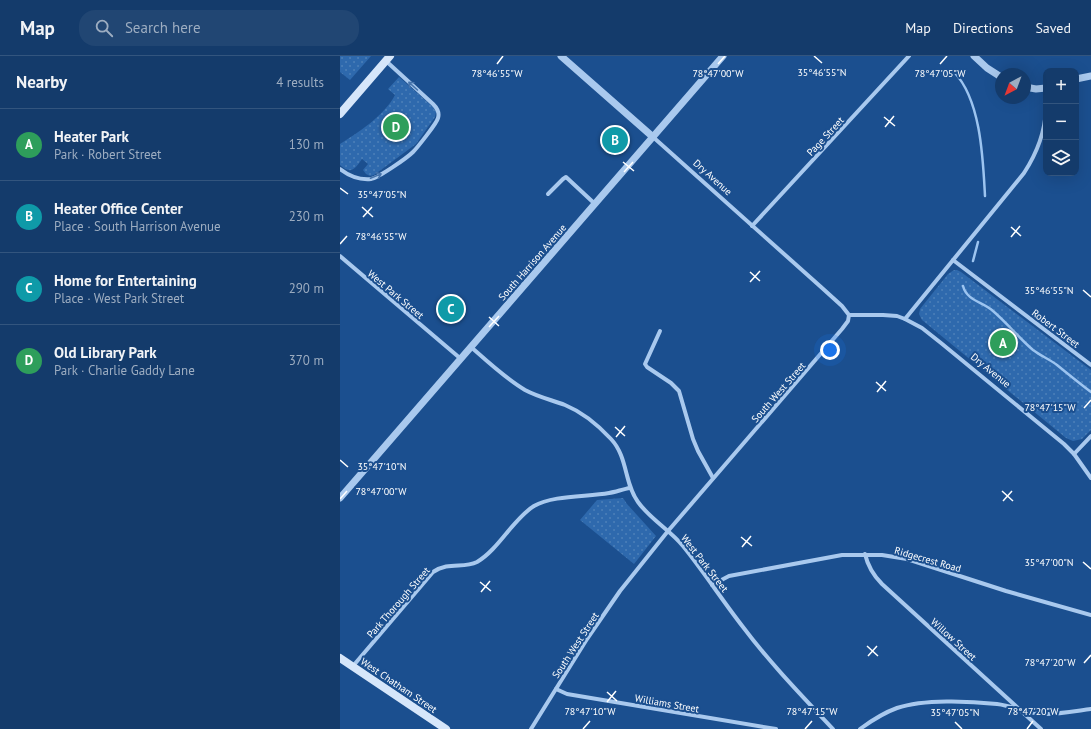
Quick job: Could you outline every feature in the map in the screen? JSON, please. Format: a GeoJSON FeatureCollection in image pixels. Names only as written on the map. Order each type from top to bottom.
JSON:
{"type":"FeatureCollection","features":[{"type":"Feature","properties":{"kind":"main road"},"geometry":{"type":"LineString","coordinates":[[340,114],[387,58]]}},
{"type":"Feature","properties":{"kind":"main road","name":"West Chatham Street"},"geometry":{"type":"LineString","coordinates":[[340,658],[446,729]]}},
{"type":"Feature","properties":{"kind":"street","name":"Dry Avenue"},"geometry":{"type":"LineString","coordinates":[[561,56],[832,297],[850,315]]}},
{"type":"Feature","properties":{"kind":"street","name":"South Harrison Avenue"},"geometry":{"type":"LineString","coordinates":[[340,498],[723,56]]}},
{"type":"Feature","properties":{"kind":"street","name":"Page Street"},"geometry":{"type":"LineString","coordinates":[[752,226],[909,56]]}},
{"type":"Feature","properties":{"kind":"street"},"geometry":{"type":"LineString","coordinates":[[974,56],[995,73]]}},
{"type":"Feature","properties":{"kind":"street"},"geometry":{"type":"LineString","coordinates":[[340,169],[347,174],[358,178],[370,179],[379,176],[412,153],[438,118],[438,110],[433,104],[387,58]]}},
{"type":"Feature","properties":{"kind":"street"},"geometry":{"type":"LineString","coordinates":[[1079,78],[1091,76]]}},
{"type":"Feature","properties":{"kind":"street"},"geometry":{"type":"LineString","coordinates":[[1031,88],[1043,88]]}},
{"type":"Feature","properties":{"kind":"street"},"geometry":{"type":"LineString","coordinates":[[850,315],[897,316],[905,319],[1021,176],[1031,161],[1043,133]]}},
{"type":"Feature","properties":{"kind":"street"},"geometry":{"type":"LineString","coordinates":[[548,194],[566,177],[595,204]]}},
{"type":"Feature","properties":{"kind":"street","name":"West Park Street"},"geometry":{"type":"LineString","coordinates":[[340,256],[460,359]]}},
{"type":"Feature","properties":{"kind":"street","name":"Robert Street"},"geometry":{"type":"LineString","coordinates":[[953,260],[1091,365]]}},
{"type":"Feature","properties":{"kind":"street","name":"South West Street"},"geometry":{"type":"LineString","coordinates":[[532,729],[556,689],[616,597],[668,531],[842,329],[848,321],[850,315]]}},
{"type":"Feature","properties":{"kind":"street","name":"Dry Avenue"},"geometry":{"type":"LineString","coordinates":[[905,319],[927,333],[961,359],[1043,426],[1074,454],[1091,478]]}},
{"type":"Feature","properties":{"kind":"street"},"geometry":{"type":"LineString","coordinates":[[660,331],[645,364],[672,383],[679,391],[693,439],[713,478]]}},
{"type":"Feature","properties":{"kind":"street","name":"West Park Street"},"geometry":{"type":"LineString","coordinates":[[471,347],[520,387],[571,408],[590,420],[606,433],[621,452],[630,488],[637,502],[683,545],[742,626],[833,729]]}},
{"type":"Feature","properties":{"kind":"street"},"geometry":{"type":"LineString","coordinates":[[1074,454],[1091,436]]}},
{"type":"Feature","properties":{"kind":"street","name":"Park Thorough Street"},"geometry":{"type":"LineString","coordinates":[[353,666],[433,572],[439,568],[447,566],[468,565],[477,562],[495,546],[523,515],[534,506],[550,500],[610,493],[630,488]]}},
{"type":"Feature","properties":{"kind":"street","name":"Willow Street"},"geometry":{"type":"LineString","coordinates":[[865,554],[869,568],[873,575],[882,584],[1041,729]]}},
{"type":"Feature","properties":{"kind":"street","name":"Ridgecrest Road"},"geometry":{"type":"LineString","coordinates":[[712,585],[729,576],[842,555],[882,555],[907,559],[1006,591],[1091,615]]}},
{"type":"Feature","properties":{"kind":"street","name":"Williams Street"},"geometry":{"type":"LineString","coordinates":[[556,689],[567,694],[776,729]]}},
{"type":"Feature","properties":{"kind":"street"},"geometry":{"type":"LineString","coordinates":[[860,729],[887,712],[922,703],[942,702],[998,704],[1020,710],[1046,714],[1091,709]]}},
{"type":"Feature","properties":{"kind":"shaded area"},"geometry":{"type":"Polygon","coordinates":[[[340,56],[371,56],[350,80],[340,72],[340,56]]]}},
{"type":"Feature","properties":{"kind":"shaded area"},"geometry":{"type":"Polygon","coordinates":[[[399,77],[433,107],[436,112],[435,117],[416,144],[374,175],[370,176],[363,170],[368,164],[362,159],[355,168],[352,170],[347,170],[340,165],[340,144],[378,117],[395,95],[388,89],[399,77]]]}},
{"type":"Feature","properties":{"kind":"shaded area"},"geometry":{"type":"Polygon","coordinates":[[[954,270],[961,272],[1091,370],[1091,430],[1082,439],[1073,441],[1066,438],[922,320],[919,314],[920,309],[948,274],[954,270]]]}},
{"type":"Feature","properties":{"kind":"shaded area"},"geometry":{"type":"Polygon","coordinates":[[[623,498],[656,536],[634,564],[580,520],[597,500],[623,498]]]}},
{"type":"Feature","properties":{"kind":"waterway"},"geometry":{"type":"LineString","coordinates":[[954,72],[963,84],[970,98],[975,114],[979,131],[985,196]]}},
{"type":"Feature","properties":{"kind":"waterway"},"geometry":{"type":"LineString","coordinates":[[973,261],[978,242]]}},
{"type":"Feature","properties":{"kind":"waterway"},"geometry":{"type":"LineString","coordinates":[[963,286],[968,295],[993,311],[1033,350],[1057,365],[1091,392]]}},
{"type":"Feature","properties":{"kind":"place","name":"Old Library Park"},"geometry":{"type":"Point","coordinates":[396,127]}},
{"type":"Feature","properties":{"kind":"place","name":"Heater Office Center"},"geometry":{"type":"Point","coordinates":[615,140]}},
{"type":"Feature","properties":{"kind":"place","name":"Home for Entertaining"},"geometry":{"type":"Point","coordinates":[451,309]}},
{"type":"Feature","properties":{"kind":"place","name":"Heater Park"},"geometry":{"type":"Point","coordinates":[1003,343]}}]}
